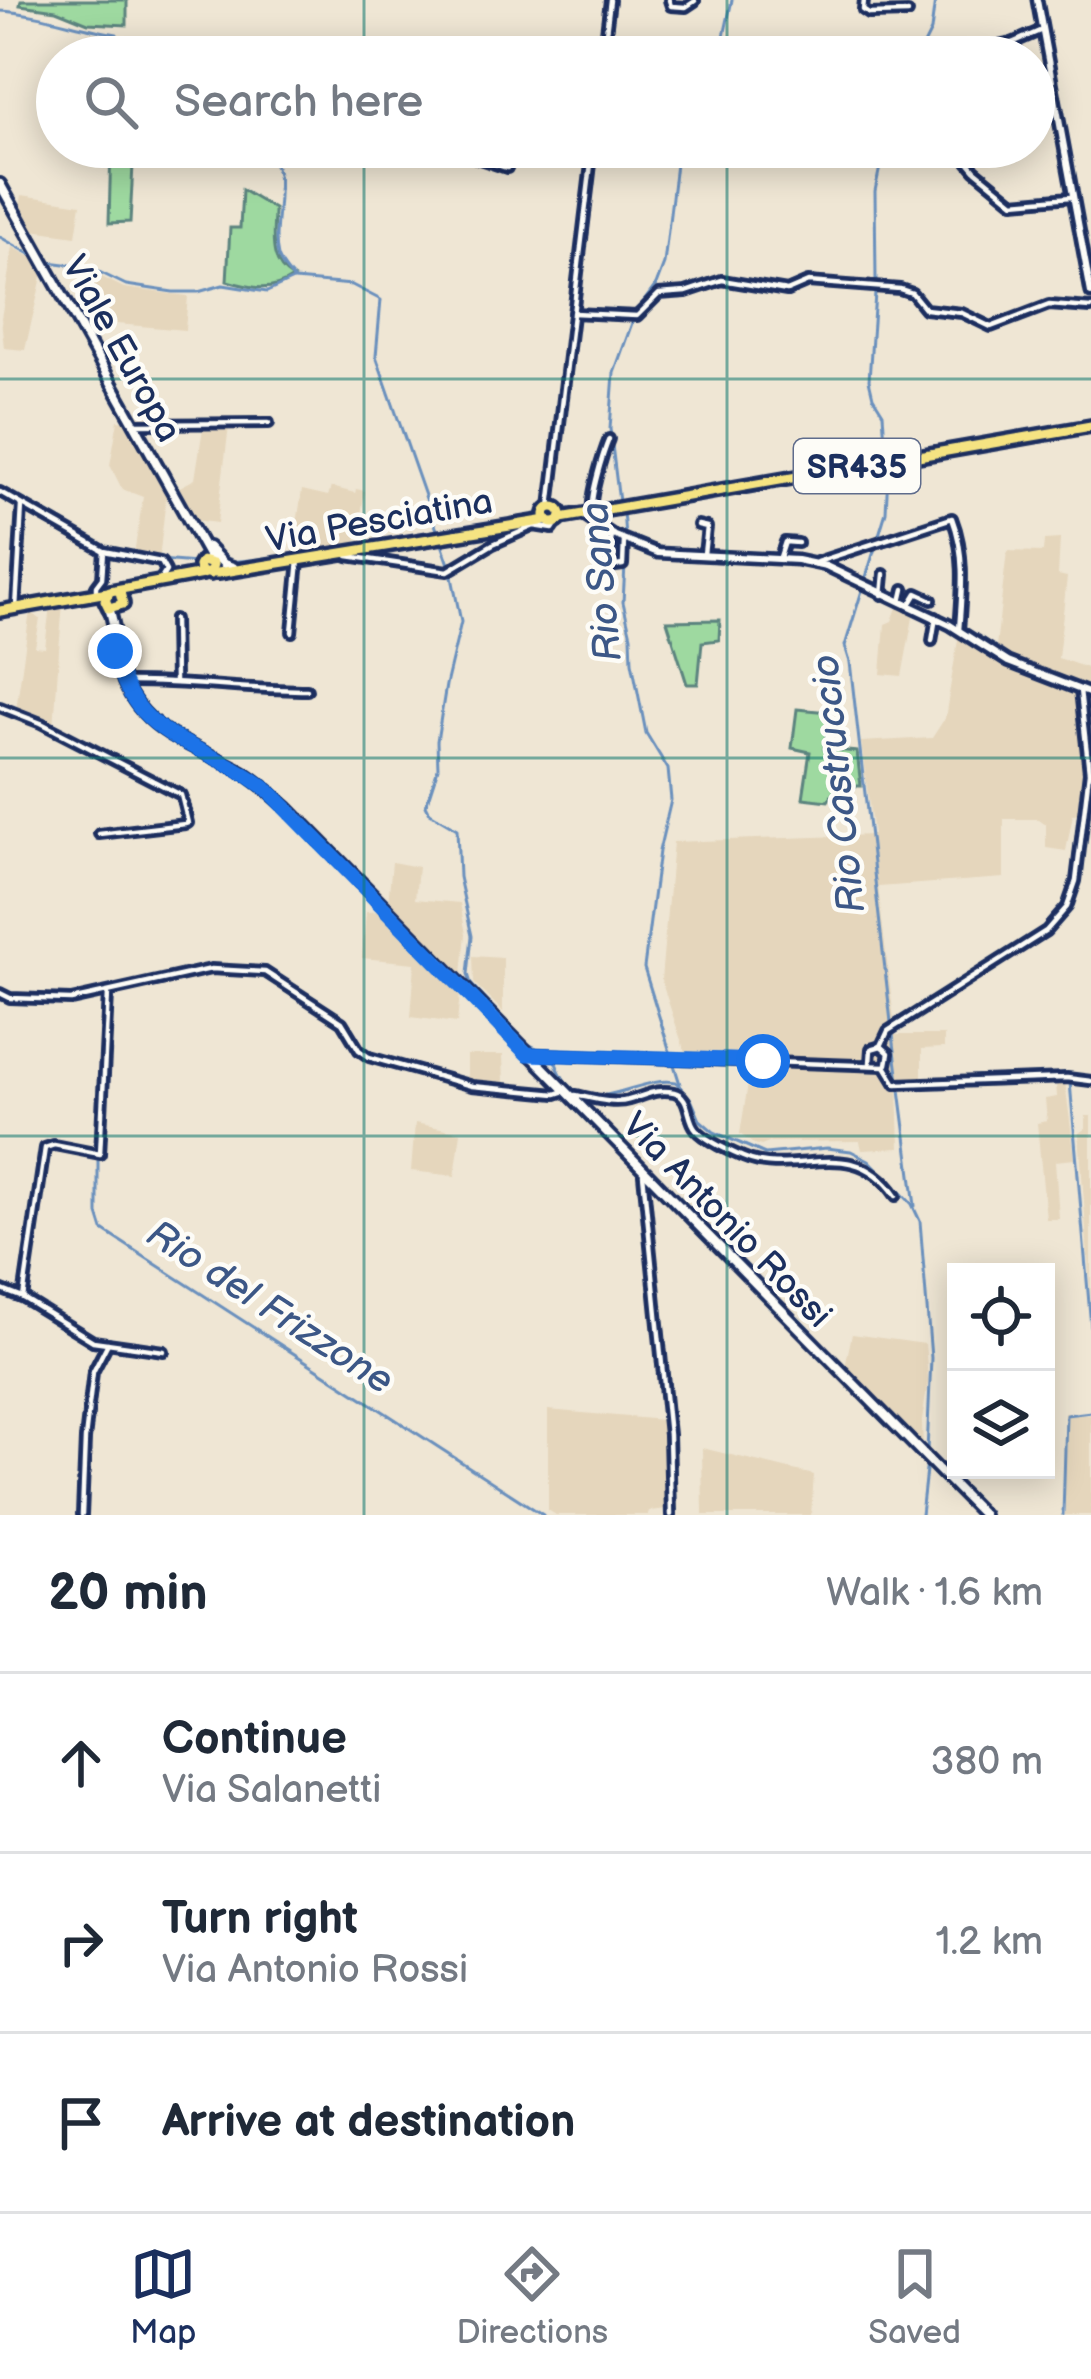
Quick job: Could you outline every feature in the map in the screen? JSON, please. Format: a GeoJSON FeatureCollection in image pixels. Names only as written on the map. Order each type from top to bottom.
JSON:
{"type":"FeatureCollection","features":[{"type":"Feature","properties":{"kind":"main road","name":"Viale Europa"},"geometry":{"type":"LineString","coordinates":[[0,184],[199,538],[228,567],[252,568]]}},
{"type":"Feature","properties":{"kind":"main road","name":"Via Pesciatina"},"geometry":{"type":"LineString","coordinates":[[0,611],[93,595],[114,600],[205,568],[252,568],[1091,426]]}},
{"type":"Feature","properties":{"kind":"main road","name":"Viale Europa"},"geometry":{"type":"LineString","coordinates":[[199,538],[205,568]]}},
{"type":"Feature","properties":{"kind":"main road","name":"Via Antonio Rossi"},"geometry":{"type":"LineString","coordinates":[[114,600],[117,661],[141,710],[163,732],[248,775],[288,808],[980,1515]]}},
{"type":"Feature","properties":{"kind":"street"},"geometry":{"type":"LineString","coordinates":[[606,36],[610,0]]}},
{"type":"Feature","properties":{"kind":"street"},"geometry":{"type":"LineString","coordinates":[[669,0],[671,5],[686,7],[695,1]]}},
{"type":"Feature","properties":{"kind":"street"},"geometry":{"type":"LineString","coordinates":[[864,0],[863,10],[869,14],[908,13]]}},
{"type":"Feature","properties":{"kind":"street"},"geometry":{"type":"LineString","coordinates":[[1037,0],[1043,36]]}},
{"type":"Feature","properties":{"kind":"street"},"geometry":{"type":"LineString","coordinates":[[1028,36],[1042,30]]}},
{"type":"Feature","properties":{"kind":"street"},"geometry":{"type":"LineString","coordinates":[[1055,99],[1091,293]]}},
{"type":"Feature","properties":{"kind":"street"},"geometry":{"type":"LineString","coordinates":[[344,552],[450,570],[551,515],[590,168]]}},
{"type":"Feature","properties":{"kind":"street"},"geometry":{"type":"LineString","coordinates":[[975,168],[1014,202],[1073,197]]}},
{"type":"Feature","properties":{"kind":"street"},"geometry":{"type":"LineString","coordinates":[[573,313],[635,315],[659,294],[686,292],[722,280],[787,291],[803,282],[876,286],[913,293],[925,309],[962,313],[992,327],[1049,304],[1091,308]]}},
{"type":"Feature","properties":{"kind":"street"},"geometry":{"type":"LineString","coordinates":[[135,424],[179,420],[203,426],[269,423]]}},
{"type":"Feature","properties":{"kind":"street"},"geometry":{"type":"LineString","coordinates":[[609,439],[600,475],[581,512],[626,542],[658,553],[815,562],[947,623],[1007,662],[1091,694]]}},
{"type":"Feature","properties":{"kind":"street"},"geometry":{"type":"LineString","coordinates":[[0,492],[104,551],[160,562],[166,571],[157,583]]}},
{"type":"Feature","properties":{"kind":"street"},"geometry":{"type":"LineString","coordinates":[[16,608],[22,503]]}},
{"type":"Feature","properties":{"kind":"street"},"geometry":{"type":"LineString","coordinates":[[815,562],[952,518],[963,567],[947,623],[932,641]]}},
{"type":"Feature","properties":{"kind":"street"},"geometry":{"type":"LineString","coordinates":[[698,524],[707,526],[703,557]]}},
{"type":"Feature","properties":{"kind":"street"},"geometry":{"type":"LineString","coordinates":[[609,554],[613,535]]}},
{"type":"Feature","properties":{"kind":"street"},"geometry":{"type":"LineString","coordinates":[[600,568],[623,565],[626,542]]}},
{"type":"Feature","properties":{"kind":"street"},"geometry":{"type":"LineString","coordinates":[[780,560],[785,542],[799,543]]}},
{"type":"Feature","properties":{"kind":"street"},"geometry":{"type":"LineString","coordinates":[[93,595],[103,578],[104,551]]}},
{"type":"Feature","properties":{"kind":"street"},"geometry":{"type":"LineString","coordinates":[[292,632],[299,560]]}},
{"type":"Feature","properties":{"kind":"street"},"geometry":{"type":"LineString","coordinates":[[881,595],[884,574]]}},
{"type":"Feature","properties":{"kind":"street"},"geometry":{"type":"LineString","coordinates":[[904,589],[909,618]]}},
{"type":"Feature","properties":{"kind":"street"},"geometry":{"type":"LineString","coordinates":[[908,605],[917,592],[932,600]]}},
{"type":"Feature","properties":{"kind":"street"},"geometry":{"type":"LineString","coordinates":[[947,623],[949,613]]}},
{"type":"Feature","properties":{"kind":"street"},"geometry":{"type":"LineString","coordinates":[[174,620],[175,681]]}},
{"type":"Feature","properties":{"kind":"street"},"geometry":{"type":"LineString","coordinates":[[124,682],[307,690]]}},
{"type":"Feature","properties":{"kind":"street"},"geometry":{"type":"LineString","coordinates":[[870,1063],[871,1049],[881,1046],[888,1031],[1046,932],[1067,907],[1076,881],[1089,772],[1080,690]]}},
{"type":"Feature","properties":{"kind":"street"},"geometry":{"type":"LineString","coordinates":[[0,707],[179,793],[188,823],[99,834]]}},
{"type":"Feature","properties":{"kind":"street"},"geometry":{"type":"LineString","coordinates":[[0,993],[10,998],[70,1000],[211,969],[266,972],[342,1022],[359,1050],[369,1057],[472,1087],[627,1101],[653,1091],[674,1092],[684,1098],[698,1132],[743,1157],[764,1163],[838,1158],[869,1172],[896,1196]]}},
{"type":"Feature","properties":{"kind":"street"},"geometry":{"type":"LineString","coordinates":[[22,1298],[45,1148],[54,1145],[98,1155],[108,994]]}},
{"type":"Feature","properties":{"kind":"street"},"geometry":{"type":"LineString","coordinates":[[539,1066],[561,1054],[870,1063],[878,1068],[890,1056],[881,1046]]}},
{"type":"Feature","properties":{"kind":"street"},"geometry":{"type":"LineString","coordinates":[[527,1054],[548,1058]]}},
{"type":"Feature","properties":{"kind":"street"},"geometry":{"type":"LineString","coordinates":[[548,1058],[550,1077]]}},
{"type":"Feature","properties":{"kind":"street"},"geometry":{"type":"LineString","coordinates":[[885,1066],[892,1081],[900,1083],[1091,1081]]}},
{"type":"Feature","properties":{"kind":"street"},"geometry":{"type":"LineString","coordinates":[[643,1172],[669,1435],[671,1515]]}},
{"type":"Feature","properties":{"kind":"street"},"geometry":{"type":"LineString","coordinates":[[0,1289],[90,1340],[164,1351]]}},
{"type":"Feature","properties":{"kind":"street"},"geometry":{"type":"LineString","coordinates":[[82,1515],[93,1372],[108,1343]]}},
{"type":"Feature","properties":{"kind":"shaded area"},"geometry":{"type":"Polygon","coordinates":[[[22,195],[81,204],[76,236],[32,230],[20,207],[22,195]]]}},
{"type":"Feature","properties":{"kind":"shaded area"},"geometry":{"type":"Polygon","coordinates":[[[13,247],[40,262],[37,269],[43,272],[25,350],[4,348],[1,318],[13,247]]]}},
{"type":"Feature","properties":{"kind":"shaded area"},"geometry":{"type":"Polygon","coordinates":[[[92,272],[124,288],[188,296],[185,330],[83,321],[80,314],[92,272]]]}},
{"type":"Feature","properties":{"kind":"shaded area"},"geometry":{"type":"Polygon","coordinates":[[[118,420],[129,421],[167,488],[159,560],[134,554],[143,497],[122,489],[110,465],[118,420]]]}},
{"type":"Feature","properties":{"kind":"shaded area"},"geometry":{"type":"Polygon","coordinates":[[[229,426],[217,523],[193,520],[176,489],[195,479],[203,428],[229,426]]]}},
{"type":"Feature","properties":{"kind":"shaded area"},"geometry":{"type":"Polygon","coordinates":[[[331,487],[365,491],[355,548],[292,558],[302,490],[328,496],[331,487]]]}},
{"type":"Feature","properties":{"kind":"shaded area"},"geometry":{"type":"Polygon","coordinates":[[[1060,539],[1058,575],[1067,577],[1058,658],[1087,668],[1091,640],[1091,812],[1073,814],[1066,851],[1046,848],[1046,824],[1039,819],[1004,819],[1004,878],[878,887],[896,1035],[944,1035],[944,1048],[922,1049],[922,1079],[898,1086],[900,1148],[862,1150],[860,1141],[752,1143],[740,1134],[751,1065],[689,1064],[661,980],[673,842],[873,835],[861,742],[932,738],[945,718],[959,634],[995,655],[1007,551],[1043,552],[1044,540],[1060,539]]]}},
{"type":"Feature","properties":{"kind":"shaded area"},"geometry":{"type":"Polygon","coordinates":[[[63,603],[54,729],[16,710],[30,611],[40,619],[35,647],[45,648],[50,605],[63,603]]]}},
{"type":"Feature","properties":{"kind":"shaded area"},"geometry":{"type":"Polygon","coordinates":[[[898,605],[914,612],[902,676],[881,674],[885,624],[892,621],[898,605]]]}},
{"type":"Feature","properties":{"kind":"shaded area"},"geometry":{"type":"Polygon","coordinates":[[[392,862],[418,867],[415,899],[460,903],[466,934],[457,1023],[411,1017],[415,963],[362,958],[366,912],[382,911],[388,903],[392,862]]]}},
{"type":"Feature","properties":{"kind":"shaded area"},"geometry":{"type":"Polygon","coordinates":[[[473,956],[503,958],[503,1012],[474,983],[473,956]]]}},
{"type":"Feature","properties":{"kind":"shaded area"},"geometry":{"type":"Polygon","coordinates":[[[467,1055],[503,1055],[504,1083],[467,1080],[467,1055]]]}},
{"type":"Feature","properties":{"kind":"shaded area"},"geometry":{"type":"Polygon","coordinates":[[[1065,1082],[1075,1159],[1055,1161],[1059,1219],[1046,1219],[1037,1123],[1047,1121],[1045,1099],[1057,1097],[1056,1083],[1065,1082]]]}},
{"type":"Feature","properties":{"kind":"shaded area"},"geometry":{"type":"Polygon","coordinates":[[[1086,1116],[1091,1116],[1091,1301],[1079,1133],[1086,1128],[1086,1116]]]}},
{"type":"Feature","properties":{"kind":"shaded area"},"geometry":{"type":"Polygon","coordinates":[[[415,1123],[461,1132],[455,1176],[411,1171],[415,1123]]]}},
{"type":"Feature","properties":{"kind":"shaded area"},"geometry":{"type":"Polygon","coordinates":[[[852,1334],[925,1344],[928,1381],[923,1452],[844,1372],[852,1334]]]}},
{"type":"Feature","properties":{"kind":"shaded area"},"geometry":{"type":"Polygon","coordinates":[[[548,1410],[663,1420],[667,1509],[648,1515],[556,1515],[548,1510],[548,1410]]]}},
{"type":"Feature","properties":{"kind":"shaded area"},"geometry":{"type":"Polygon","coordinates":[[[1064,1413],[1091,1415],[1091,1515],[1065,1515],[1064,1413]]]}},
{"type":"Feature","properties":{"kind":"shaded area"},"geometry":{"type":"Polygon","coordinates":[[[702,1448],[814,1475],[811,1515],[703,1515],[702,1448]]]}},
{"type":"Feature","properties":{"kind":"green space"},"geometry":{"type":"Polygon","coordinates":[[[21,0],[127,0],[127,25],[88,23],[56,10],[20,5],[21,0]]]}},
{"type":"Feature","properties":{"kind":"green space"},"geometry":{"type":"Polygon","coordinates":[[[110,168],[133,168],[130,222],[109,223],[110,168]]]}},
{"type":"Feature","properties":{"kind":"green space"},"geometry":{"type":"Polygon","coordinates":[[[242,190],[274,209],[276,256],[293,278],[285,283],[261,288],[227,281],[230,228],[240,228],[242,190]]]}},
{"type":"Feature","properties":{"kind":"green space"},"geometry":{"type":"Polygon","coordinates":[[[720,620],[719,640],[702,642],[698,684],[687,684],[667,621],[720,620]]]}},
{"type":"Feature","properties":{"kind":"green space"},"geometry":{"type":"Polygon","coordinates":[[[797,709],[830,712],[824,749],[857,752],[861,786],[838,786],[828,801],[803,798],[810,752],[792,748],[797,709]]]}},
{"type":"Feature","properties":{"kind":"waterway","name":"Rio Sana"},"geometry":{"type":"LineString","coordinates":[[724,36],[732,0]]}},
{"type":"Feature","properties":{"kind":"waterway","name":"Rio Castruccio"},"geometry":{"type":"LineString","coordinates":[[928,36],[935,0]]}},
{"type":"Feature","properties":{"kind":"waterway"},"geometry":{"type":"LineString","coordinates":[[0,11],[117,36]]}},
{"type":"Feature","properties":{"kind":"waterway"},"geometry":{"type":"LineString","coordinates":[[276,168],[276,242],[285,269],[294,280],[352,285],[381,300],[376,356],[450,567],[461,622],[437,741],[438,768],[426,805],[430,813],[457,829],[459,877],[472,936],[471,984],[526,1043],[545,1052]]}},
{"type":"Feature","properties":{"kind":"waterway","name":"Rio Sana"},"geometry":{"type":"LineString","coordinates":[[619,502],[610,429],[614,373],[636,312],[656,285],[664,264],[675,168]]}},
{"type":"Feature","properties":{"kind":"waterway","name":"Rio Castruccio"},"geometry":{"type":"LineString","coordinates":[[880,168],[869,380],[883,413],[886,457]]}},
{"type":"Feature","properties":{"kind":"waterway"},"geometry":{"type":"LineString","coordinates":[[0,237],[39,259]]}},
{"type":"Feature","properties":{"kind":"waterway"},"geometry":{"type":"LineString","coordinates":[[49,262],[89,267],[126,285],[173,292],[223,285],[267,292],[293,280]]}},
{"type":"Feature","properties":{"kind":"waterway","name":"Rio Castruccio"},"geometry":{"type":"LineString","coordinates":[[888,474],[886,512],[845,646],[891,1022]]}},
{"type":"Feature","properties":{"kind":"waterway"},"geometry":{"type":"LineString","coordinates":[[7,493],[66,527]]}},
{"type":"Feature","properties":{"kind":"waterway","name":"Rio Sana"},"geometry":{"type":"LineString","coordinates":[[623,511],[626,549]]}},
{"type":"Feature","properties":{"kind":"waterway"},"geometry":{"type":"LineString","coordinates":[[229,562],[303,555]]}},
{"type":"Feature","properties":{"kind":"waterway"},"geometry":{"type":"LineString","coordinates":[[363,555],[448,568]]}},
{"type":"Feature","properties":{"kind":"waterway"},"geometry":{"type":"LineString","coordinates":[[160,560],[196,563]]}},
{"type":"Feature","properties":{"kind":"waterway","name":"Rio Sana"},"geometry":{"type":"LineString","coordinates":[[625,565],[623,602],[632,662],[646,733],[668,769],[671,800],[659,851],[644,968],[680,1084]]}},
{"type":"Feature","properties":{"kind":"waterway","name":"Rio Castruccio"},"geometry":{"type":"LineString","coordinates":[[893,1035],[915,1206]]}},
{"type":"Feature","properties":{"kind":"waterway"},"geometry":{"type":"LineString","coordinates":[[555,1060],[565,1081],[592,1096],[676,1082],[691,1099],[700,1120],[714,1132],[765,1154],[827,1148],[851,1151],[869,1160],[912,1204],[920,1221],[931,1358],[927,1452]]}},
{"type":"Feature","properties":{"kind":"waterway"},"geometry":{"type":"LineString","coordinates":[[1070,1082],[1091,1327]]}},
{"type":"Feature","properties":{"kind":"waterway","name":"Rio del Frizzone"},"geometry":{"type":"LineString","coordinates":[[98,1155],[98,1214],[103,1230],[543,1515]]}},
{"type":"Feature","properties":{"kind":"waterway"},"geometry":{"type":"LineString","coordinates":[[1063,1515],[1066,1415],[1091,1412]]}},
{"type":"Feature","properties":{"kind":"waterway"},"geometry":{"type":"LineString","coordinates":[[921,1515],[927,1461]]}},
{"type":"Feature","properties":{"kind":"route"},"geometry":{"type":"LineString","coordinates":[[115,651],[127,688],[151,722],[181,743],[248,775],[272,794],[527,1054],[763,1061]]}}]}
